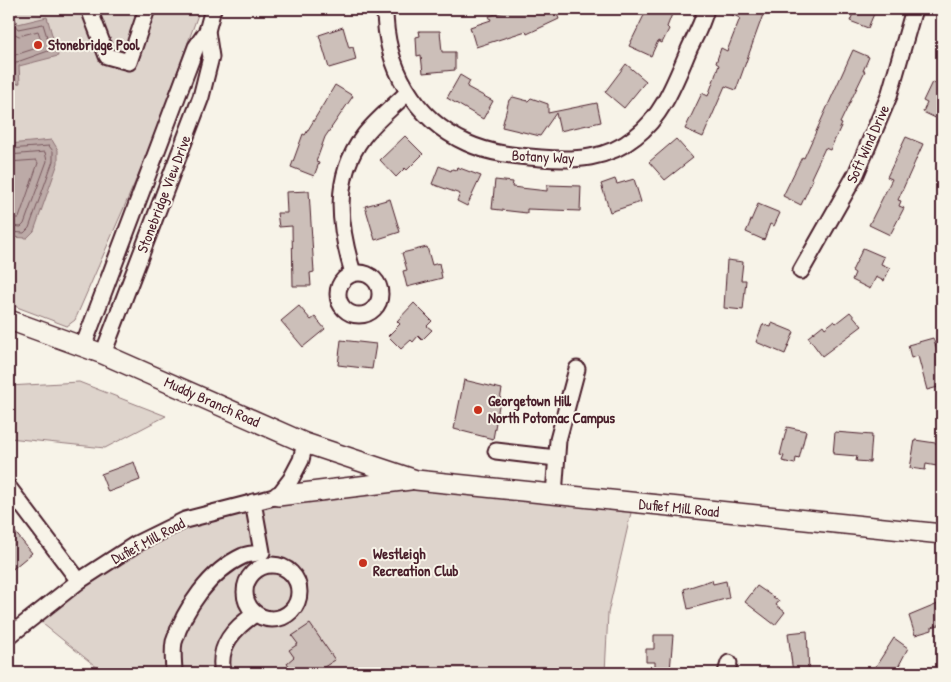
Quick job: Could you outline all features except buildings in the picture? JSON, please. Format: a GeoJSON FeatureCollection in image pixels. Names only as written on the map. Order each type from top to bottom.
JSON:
{"type":"FeatureCollection","features":[{"type":"Feature","properties":{"kind":"main road","name":"Muddy Branch Road"},"geometry":{"type":"LineString","coordinates":[[9,320],[103,354],[305,443],[416,480]]}},
{"type":"Feature","properties":{"kind":"main road","name":"Dufief Mill Road"},"geometry":{"type":"LineString","coordinates":[[416,480],[942,534]]}},
{"type":"Feature","properties":{"kind":"main road"},"geometry":{"type":"LineString","coordinates":[[278,496],[416,480]]}},
{"type":"Feature","properties":{"kind":"street"},"geometry":{"type":"LineString","coordinates":[[93,9],[91,14],[107,56],[129,62],[147,9]]}},
{"type":"Feature","properties":{"kind":"street","name":"Stonebridge View Drive"},"geometry":{"type":"LineString","coordinates":[[83,347],[196,47],[207,31],[213,9]]}},
{"type":"Feature","properties":{"kind":"street","name":"Botany Way"},"geometry":{"type":"LineString","coordinates":[[385,9],[385,31],[391,57],[407,93],[437,125],[466,143],[511,156],[564,160],[587,158],[615,150],[635,138],[654,118],[674,83],[706,9]]}},
{"type":"Feature","properties":{"kind":"street","name":"Soft Wind Drive"},"geometry":{"type":"LineString","coordinates":[[801,270],[856,174],[889,96],[914,9]]}},
{"type":"Feature","properties":{"kind":"street","name":"Stonebridge View Drive"},"geometry":{"type":"LineString","coordinates":[[103,354],[201,97],[211,57],[207,31]]}},
{"type":"Feature","properties":{"kind":"street"},"geometry":{"type":"LineString","coordinates":[[353,273],[344,245],[339,211],[343,178],[350,158],[363,136],[407,93]]}},
{"type":"Feature","properties":{"kind":"street"},"geometry":{"type":"LineString","coordinates":[[554,495],[558,440],[577,369]]}},
{"type":"Feature","properties":{"kind":"street"},"geometry":{"type":"LineString","coordinates":[[278,496],[291,480],[301,460],[305,443]]}},
{"type":"Feature","properties":{"kind":"street"},"geometry":{"type":"LineString","coordinates":[[496,451],[556,458]]}},
{"type":"Feature","properties":{"kind":"street"},"geometry":{"type":"LineString","coordinates":[[9,488],[79,581]]}},
{"type":"Feature","properties":{"kind":"street","name":"Dufief Mill Road"},"geometry":{"type":"LineString","coordinates":[[9,636],[79,581],[136,544],[185,520],[278,496]]}},
{"type":"Feature","properties":{"kind":"street"},"geometry":{"type":"LineString","coordinates":[[253,502],[265,559]]}},
{"type":"Feature","properties":{"kind":"street"},"geometry":{"type":"LineString","coordinates":[[174,673],[174,644],[184,616],[198,594],[221,571],[243,556],[265,559],[292,575],[297,583],[298,600],[288,614],[280,618],[263,618],[255,614],[245,598],[247,581],[265,559]]}},
{"type":"Feature","properties":{"kind":"street"},"geometry":{"type":"LineString","coordinates":[[223,673],[223,647],[232,632],[255,614]]}},
{"type":"Feature","properties":{"kind":"shaded area"},"geometry":{"type":"Polygon","coordinates":[[[9,9],[200,9],[149,150],[75,320],[67,326],[9,304],[9,9]]]}},
{"type":"Feature","properties":{"kind":"shaded area"},"geometry":{"type":"Polygon","coordinates":[[[79,382],[166,416],[105,448],[9,438],[9,386],[79,382]]]}},
{"type":"Feature","properties":{"kind":"shaded area","name":"Westleigh Recreation Club"},"geometry":{"type":"Polygon","coordinates":[[[416,480],[633,504],[608,613],[605,673],[104,673],[33,616],[185,520],[416,480]]]}},
{"type":"Feature","properties":{"kind":"water"},"geometry":{"type":"Polygon","coordinates":[[[9,9],[18,24],[47,17],[58,56],[19,66],[20,83],[9,86],[9,9]]]}},
{"type":"Feature","properties":{"kind":"water"},"geometry":{"type":"Polygon","coordinates":[[[52,140],[58,150],[58,163],[34,231],[27,238],[9,237],[9,144],[52,140]]]}},
{"type":"Feature","properties":{"kind":"place","name":"Stonebridge Pool"},"geometry":{"type":"Point","coordinates":[38,45]}},
{"type":"Feature","properties":{"kind":"place","name":"Georgetown Hill North Potomac Campus"},"geometry":{"type":"Point","coordinates":[478,410]}},
{"type":"Feature","properties":{"kind":"place","name":"Westleigh Recreation Club"},"geometry":{"type":"Point","coordinates":[363,563]}}]}
